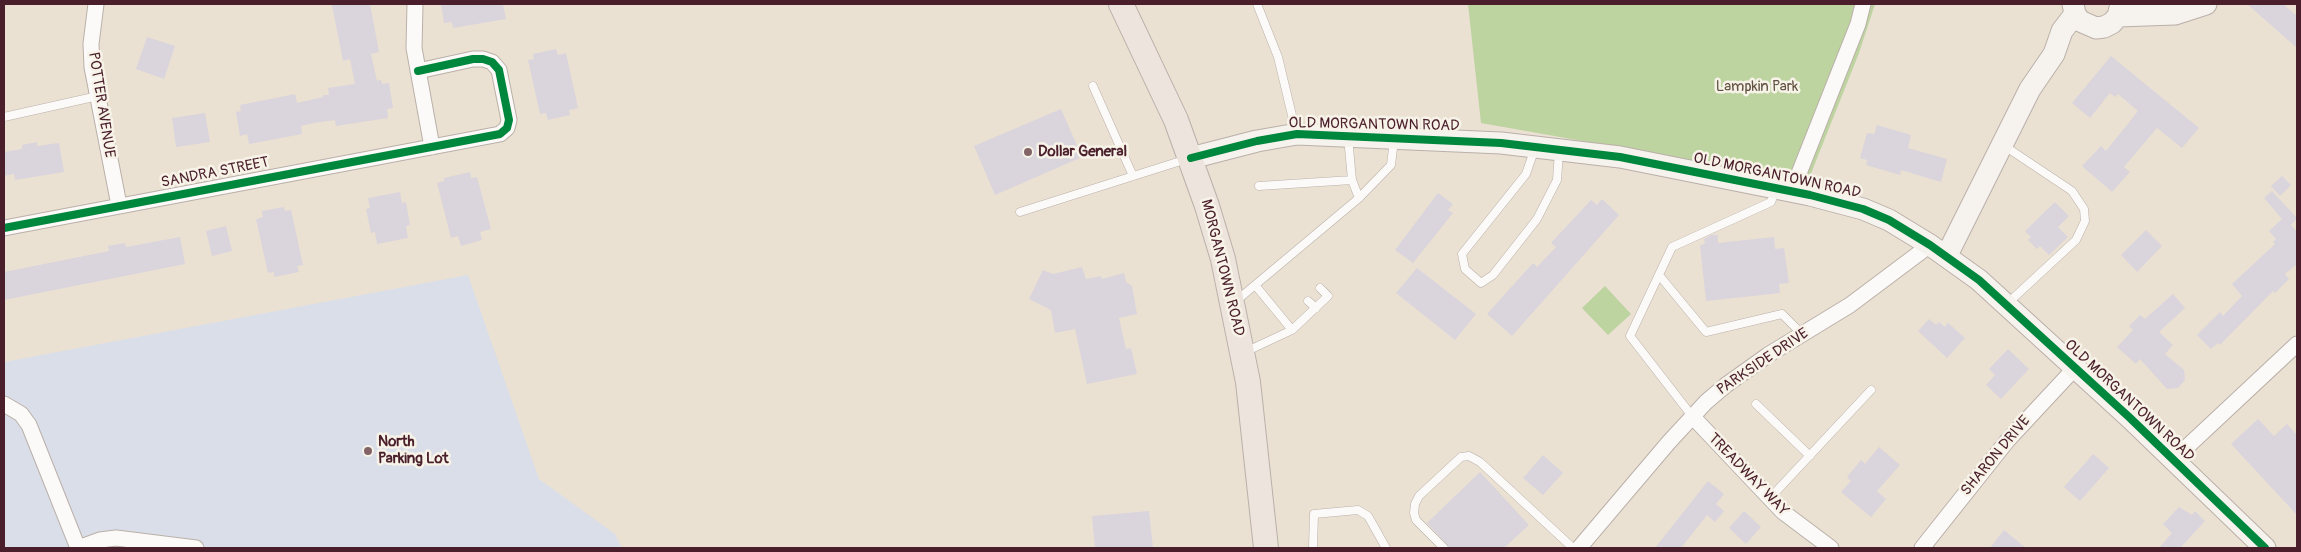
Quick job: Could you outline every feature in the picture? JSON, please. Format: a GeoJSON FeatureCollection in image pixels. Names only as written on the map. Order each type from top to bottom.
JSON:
{"type":"FeatureCollection","features":[{"type":"Feature","properties":{"kind":"main road","name":"MORGANTOWN ROAD"},"geometry":{"type":"LineString","coordinates":[[1121,4],[1159,80],[1191,158],[1218,241],[1243,353],[1254,424],[1266,548]]}},
{"type":"Feature","properties":{"kind":"street","name":"POTTER AVENUE"},"geometry":{"type":"LineString","coordinates":[[96,4],[91,44],[92,67],[119,205]]}},
{"type":"Feature","properties":{"kind":"street"},"geometry":{"type":"LineString","coordinates":[[415,4],[414,48],[432,147]]}},
{"type":"Feature","properties":{"kind":"street"},"geometry":{"type":"LineString","coordinates":[[1784,190],[1858,24],[1863,4]]}},
{"type":"Feature","properties":{"kind":"street"},"geometry":{"type":"LineString","coordinates":[[2119,10],[2188,11],[2206,4]]}},
{"type":"Feature","properties":{"kind":"street","name":"PARKSIDE DRIVE"},"geometry":{"type":"LineString","coordinates":[[1579,548],[1692,416],[1726,385],[1802,334],[1938,250],[2002,144],[2030,89],[2054,54],[2071,42],[2079,14],[2104,27],[2119,10]]}},
{"type":"Feature","properties":{"kind":"street","name":"SANDRA STREET"},"geometry":{"type":"LineString","coordinates":[[4,228],[500,134],[507,128],[509,120],[499,70],[492,62],[483,59],[473,59],[418,71]]}},
{"type":"Feature","properties":{"kind":"street","name":"OLD MORGANTOWN ROAD"},"geometry":{"type":"LineString","coordinates":[[1191,158],[1257,141],[1297,134],[1394,137],[1536,146],[1620,156],[1863,208],[1889,220],[1938,250],[2007,304],[2264,548]]}},
{"type":"Feature","properties":{"kind":"street"},"geometry":{"type":"LineString","coordinates":[[2173,460],[2297,344]]}},
{"type":"Feature","properties":{"kind":"street","name":"SHARON DRIVE"},"geometry":{"type":"LineString","coordinates":[[1922,548],[2007,440],[2075,368]]}},
{"type":"Feature","properties":{"kind":"street"},"geometry":{"type":"LineString","coordinates":[[4,404],[21,414],[29,425],[78,548],[100,540],[116,538],[161,546],[196,548]]}},
{"type":"Feature","properties":{"kind":"street","name":"TREADWAY WAY"},"geometry":{"type":"LineString","coordinates":[[1692,416],[1783,512],[1831,548]]}},
{"type":"Feature","properties":{"kind":"lane"},"geometry":{"type":"LineString","coordinates":[[1258,4],[1278,57],[1297,134]]}},
{"type":"Feature","properties":{"kind":"lane"},"geometry":{"type":"LineString","coordinates":[[1093,86],[1133,176]]}},
{"type":"Feature","properties":{"kind":"lane"},"geometry":{"type":"LineString","coordinates":[[4,117],[98,96]]}},
{"type":"Feature","properties":{"kind":"lane"},"geometry":{"type":"LineString","coordinates":[[1348,135],[1352,180],[1358,198]]}},
{"type":"Feature","properties":{"kind":"lane"},"geometry":{"type":"LineString","coordinates":[[1233,304],[1273,269],[1290,259],[1358,198],[1391,165],[1394,137]]}},
{"type":"Feature","properties":{"kind":"lane"},"geometry":{"type":"LineString","coordinates":[[2002,144],[2072,191],[2084,209],[2085,222],[2076,240],[2007,304]]}},
{"type":"Feature","properties":{"kind":"lane"},"geometry":{"type":"LineString","coordinates":[[1536,146],[1526,174],[1462,254],[1465,269],[1481,283],[1493,274],[1537,219],[1557,180],[1560,148]]}},
{"type":"Feature","properties":{"kind":"lane"},"geometry":{"type":"LineString","coordinates":[[1020,212],[1191,158]]}},
{"type":"Feature","properties":{"kind":"lane"},"geometry":{"type":"LineString","coordinates":[[1259,186],[1352,180]]}},
{"type":"Feature","properties":{"kind":"lane"},"geometry":{"type":"LineString","coordinates":[[1692,416],[1630,336],[1672,247],[1772,202],[1784,190]]}},
{"type":"Feature","properties":{"kind":"lane"},"geometry":{"type":"LineString","coordinates":[[1273,269],[1280,276]]}},
{"type":"Feature","properties":{"kind":"lane"},"geometry":{"type":"LineString","coordinates":[[1659,275],[1706,332],[1782,314],[1802,334]]}},
{"type":"Feature","properties":{"kind":"lane"},"geometry":{"type":"LineString","coordinates":[[1254,285],[1292,330]]}},
{"type":"Feature","properties":{"kind":"lane"},"geometry":{"type":"LineString","coordinates":[[1243,353],[1292,330],[1328,296],[1320,288]]}},
{"type":"Feature","properties":{"kind":"lane"},"geometry":{"type":"LineString","coordinates":[[1308,301],[1316,308]]}},
{"type":"Feature","properties":{"kind":"lane"},"geometry":{"type":"LineString","coordinates":[[1770,498],[1872,390]]}},
{"type":"Feature","properties":{"kind":"lane"},"geometry":{"type":"LineString","coordinates":[[1756,404],[1810,456]]}},
{"type":"Feature","properties":{"kind":"lane"},"geometry":{"type":"LineString","coordinates":[[1444,548],[1416,520],[1415,504],[1419,496],[1461,457],[1469,456],[1480,462],[1573,548]]}},
{"type":"Feature","properties":{"kind":"lane"},"geometry":{"type":"LineString","coordinates":[[1313,548],[1314,514],[1358,510],[1368,516],[1386,548]]}},
{"type":"Feature","properties":{"kind":"shaded area"},"geometry":{"type":"Polygon","coordinates":[[[468,275],[539,479],[615,534],[622,548],[4,548],[4,362],[468,275]]]}},
{"type":"Feature","properties":{"kind":"green space","name":"Lampkin Park"},"geometry":{"type":"Polygon","coordinates":[[[1468,4],[1875,4],[1859,53],[1808,181],[1481,123],[1468,4]]]}},
{"type":"Feature","properties":{"kind":"green space"},"geometry":{"type":"Polygon","coordinates":[[[1605,286],[1631,314],[1608,335],[1582,308],[1605,286]]]}},
{"type":"Feature","properties":{"kind":"building"},"geometry":{"type":"Polygon","coordinates":[[[370,4],[379,52],[371,54],[377,81],[381,80],[382,84],[389,83],[393,108],[387,109],[388,118],[336,126],[335,120],[314,123],[301,126],[302,134],[249,144],[247,134],[240,136],[236,112],[241,111],[240,105],[295,94],[297,103],[329,95],[328,88],[355,84],[350,59],[343,61],[332,5],[370,4]]]}},
{"type":"Feature","properties":{"kind":"building"},"geometry":{"type":"Polygon","coordinates":[[[441,4],[503,4],[506,19],[453,28],[452,22],[444,23],[441,4]]]}},
{"type":"Feature","properties":{"kind":"building"},"geometry":{"type":"Polygon","coordinates":[[[2247,4],[2283,4],[2297,16],[2297,48],[2247,4]]]}},
{"type":"Feature","properties":{"kind":"building"},"geometry":{"type":"Polygon","coordinates":[[[147,37],[175,46],[164,79],[136,69],[147,37]]]}},
{"type":"Feature","properties":{"kind":"building"},"geometry":{"type":"Polygon","coordinates":[[[556,49],[558,55],[566,53],[578,108],[569,110],[570,115],[548,120],[546,113],[540,114],[528,60],[534,59],[533,54],[556,49]]]}},
{"type":"Feature","properties":{"kind":"building"},"geometry":{"type":"Polygon","coordinates":[[[2111,56],[2199,128],[2182,148],[2157,128],[2124,167],[2130,172],[2112,192],[2082,166],[2101,146],[2106,151],[2138,111],[2118,94],[2115,97],[2110,93],[2090,118],[2072,103],[2111,56]]]}},
{"type":"Feature","properties":{"kind":"building","name":"Dollar General"},"geometry":{"type":"Polygon","coordinates":[[[1061,109],[1082,157],[995,195],[974,146],[1061,109]]]}},
{"type":"Feature","properties":{"kind":"building"},"geometry":{"type":"Polygon","coordinates":[[[205,113],[210,142],[176,147],[172,118],[205,113]]]}},
{"type":"Feature","properties":{"kind":"building"},"geometry":{"type":"Polygon","coordinates":[[[1877,125],[1911,135],[1908,148],[1947,159],[1941,182],[1901,170],[1900,175],[1866,165],[1867,160],[1860,158],[1867,133],[1874,134],[1877,125]]]}},
{"type":"Feature","properties":{"kind":"building"},"geometry":{"type":"Polygon","coordinates":[[[37,142],[37,146],[59,143],[64,172],[15,180],[14,174],[4,176],[4,152],[22,149],[22,145],[37,142]]]}},
{"type":"Feature","properties":{"kind":"building"},"geometry":{"type":"Polygon","coordinates":[[[470,172],[471,178],[477,177],[491,229],[480,232],[482,240],[461,246],[458,236],[451,238],[437,183],[444,181],[444,178],[470,172]]]}},
{"type":"Feature","properties":{"kind":"building"},"geometry":{"type":"Polygon","coordinates":[[[2282,176],[2291,185],[2280,196],[2271,186],[2282,176]]]}},
{"type":"Feature","properties":{"kind":"building"},"geometry":{"type":"Polygon","coordinates":[[[2272,191],[2297,218],[2291,225],[2297,232],[2297,264],[2285,274],[2289,279],[2275,293],[2273,291],[2220,345],[2218,343],[2211,349],[2197,335],[2220,312],[2223,316],[2242,296],[2232,284],[2275,244],[2273,242],[2276,239],[2269,231],[2282,219],[2264,198],[2272,191]]]}},
{"type":"Feature","properties":{"kind":"building"},"geometry":{"type":"Polygon","coordinates":[[[400,192],[402,203],[406,202],[410,225],[406,226],[408,238],[377,244],[375,232],[371,233],[366,209],[370,208],[368,198],[400,192]]]}},
{"type":"Feature","properties":{"kind":"building"},"geometry":{"type":"Polygon","coordinates":[[[1438,193],[1453,204],[1448,210],[1453,213],[1413,263],[1395,250],[1438,193]]]}},
{"type":"Feature","properties":{"kind":"building"},"geometry":{"type":"Polygon","coordinates":[[[1602,199],[1619,215],[1512,336],[1487,314],[1533,263],[1537,267],[1556,247],[1551,243],[1591,200],[1597,205],[1602,199]]]}},
{"type":"Feature","properties":{"kind":"building"},"geometry":{"type":"Polygon","coordinates":[[[2055,202],[2069,216],[2058,227],[2068,237],[2049,255],[2040,246],[2037,249],[2028,240],[2031,237],[2025,231],[2055,202]]]}},
{"type":"Feature","properties":{"kind":"building"},"geometry":{"type":"Polygon","coordinates":[[[284,207],[285,211],[291,210],[303,265],[297,266],[299,272],[274,277],[274,272],[268,273],[256,219],[263,217],[262,211],[284,207]]]}},
{"type":"Feature","properties":{"kind":"building"},"geometry":{"type":"Polygon","coordinates":[[[226,226],[232,251],[212,256],[206,231],[226,226]]]}},
{"type":"Feature","properties":{"kind":"building"},"geometry":{"type":"Polygon","coordinates":[[[2146,230],[2162,246],[2137,272],[2121,255],[2146,230]]]}},
{"type":"Feature","properties":{"kind":"building"},"geometry":{"type":"Polygon","coordinates":[[[1711,235],[1718,235],[1718,243],[1774,237],[1775,249],[1784,248],[1789,283],[1779,284],[1780,293],[1706,301],[1700,245],[1705,244],[1704,239],[1711,235]]]}},
{"type":"Feature","properties":{"kind":"building"},"geometry":{"type":"Polygon","coordinates":[[[180,237],[185,264],[4,300],[4,272],[109,251],[108,246],[125,243],[126,247],[180,237]]]}},
{"type":"Feature","properties":{"kind":"building"},"geometry":{"type":"Polygon","coordinates":[[[1082,267],[1086,279],[1101,276],[1102,279],[1124,273],[1126,282],[1132,286],[1137,314],[1119,318],[1126,349],[1131,348],[1137,374],[1087,384],[1075,329],[1055,333],[1051,310],[1029,299],[1043,270],[1053,274],[1082,267]]]}},
{"type":"Feature","properties":{"kind":"building"},"geometry":{"type":"Polygon","coordinates":[[[1417,268],[1476,314],[1455,340],[1396,293],[1417,268]]]}},
{"type":"Feature","properties":{"kind":"building"},"geometry":{"type":"Polygon","coordinates":[[[2173,294],[2185,308],[2159,332],[2173,345],[2165,354],[2184,370],[2185,380],[2178,388],[2167,389],[2140,359],[2136,364],[2117,347],[2133,330],[2129,326],[2140,315],[2145,319],[2173,294]]]}},
{"type":"Feature","properties":{"kind":"building"},"geometry":{"type":"Polygon","coordinates":[[[1929,319],[1936,325],[1939,322],[1945,327],[1948,323],[1965,338],[1947,358],[1918,331],[1929,319]]]}},
{"type":"Feature","properties":{"kind":"building"},"geometry":{"type":"Polygon","coordinates":[[[2008,349],[2029,369],[2001,399],[1986,385],[1995,375],[1989,369],[2008,349]]]}},
{"type":"Feature","properties":{"kind":"building"},"geometry":{"type":"Polygon","coordinates":[[[2258,419],[2274,436],[2287,424],[2297,435],[2297,515],[2231,444],[2258,419]]]}},
{"type":"Feature","properties":{"kind":"building"},"geometry":{"type":"Polygon","coordinates":[[[1879,447],[1900,465],[1877,491],[1886,499],[1871,517],[1841,492],[1851,481],[1847,477],[1861,460],[1865,464],[1879,447]]]}},
{"type":"Feature","properties":{"kind":"building"},"geometry":{"type":"Polygon","coordinates":[[[2093,454],[2109,468],[2080,501],[2064,487],[2093,454]]]}},
{"type":"Feature","properties":{"kind":"building"},"geometry":{"type":"Polygon","coordinates":[[[1543,455],[1563,473],[1543,495],[1523,478],[1543,455]]]}},
{"type":"Feature","properties":{"kind":"building"},"geometry":{"type":"Polygon","coordinates":[[[1480,472],[1529,525],[1504,548],[1450,548],[1427,523],[1480,472]]]}},
{"type":"Feature","properties":{"kind":"building"},"geometry":{"type":"Polygon","coordinates":[[[1708,481],[1724,494],[1716,504],[1724,511],[1715,522],[1707,515],[1681,548],[1655,548],[1708,481]]]}},
{"type":"Feature","properties":{"kind":"building"},"geometry":{"type":"Polygon","coordinates":[[[2179,507],[2192,515],[2195,511],[2205,521],[2180,548],[2159,548],[2172,533],[2163,524],[2179,507]]]}},
{"type":"Feature","properties":{"kind":"building"},"geometry":{"type":"Polygon","coordinates":[[[1149,511],[1153,548],[1095,548],[1092,516],[1149,511]]]}},
{"type":"Feature","properties":{"kind":"building"},"geometry":{"type":"Polygon","coordinates":[[[1744,511],[1761,527],[1746,544],[1729,528],[1744,511]]]}},
{"type":"Feature","properties":{"kind":"building"},"geometry":{"type":"Polygon","coordinates":[[[2004,530],[2026,548],[1990,548],[2004,530]]]}},
{"type":"Feature","properties":{"kind":"cycle path"},"geometry":{"type":"LineString","coordinates":[[4,228],[500,134],[507,128],[509,120],[499,70],[492,62],[483,59],[473,59],[418,71]]}},
{"type":"Feature","properties":{"kind":"cycle path"},"geometry":{"type":"LineString","coordinates":[[1191,158],[1257,141],[1297,134],[1501,143],[1620,157],[1810,195],[1863,209],[1889,220],[1930,245],[1979,280],[2129,417],[2265,548]]}},
{"type":"Feature","properties":{"kind":"place","name":"Dollar General"},"geometry":{"type":"Point","coordinates":[1028,152]}},
{"type":"Feature","properties":{"kind":"place","name":"North Parking Lot"},"geometry":{"type":"Point","coordinates":[368,451]}}]}
